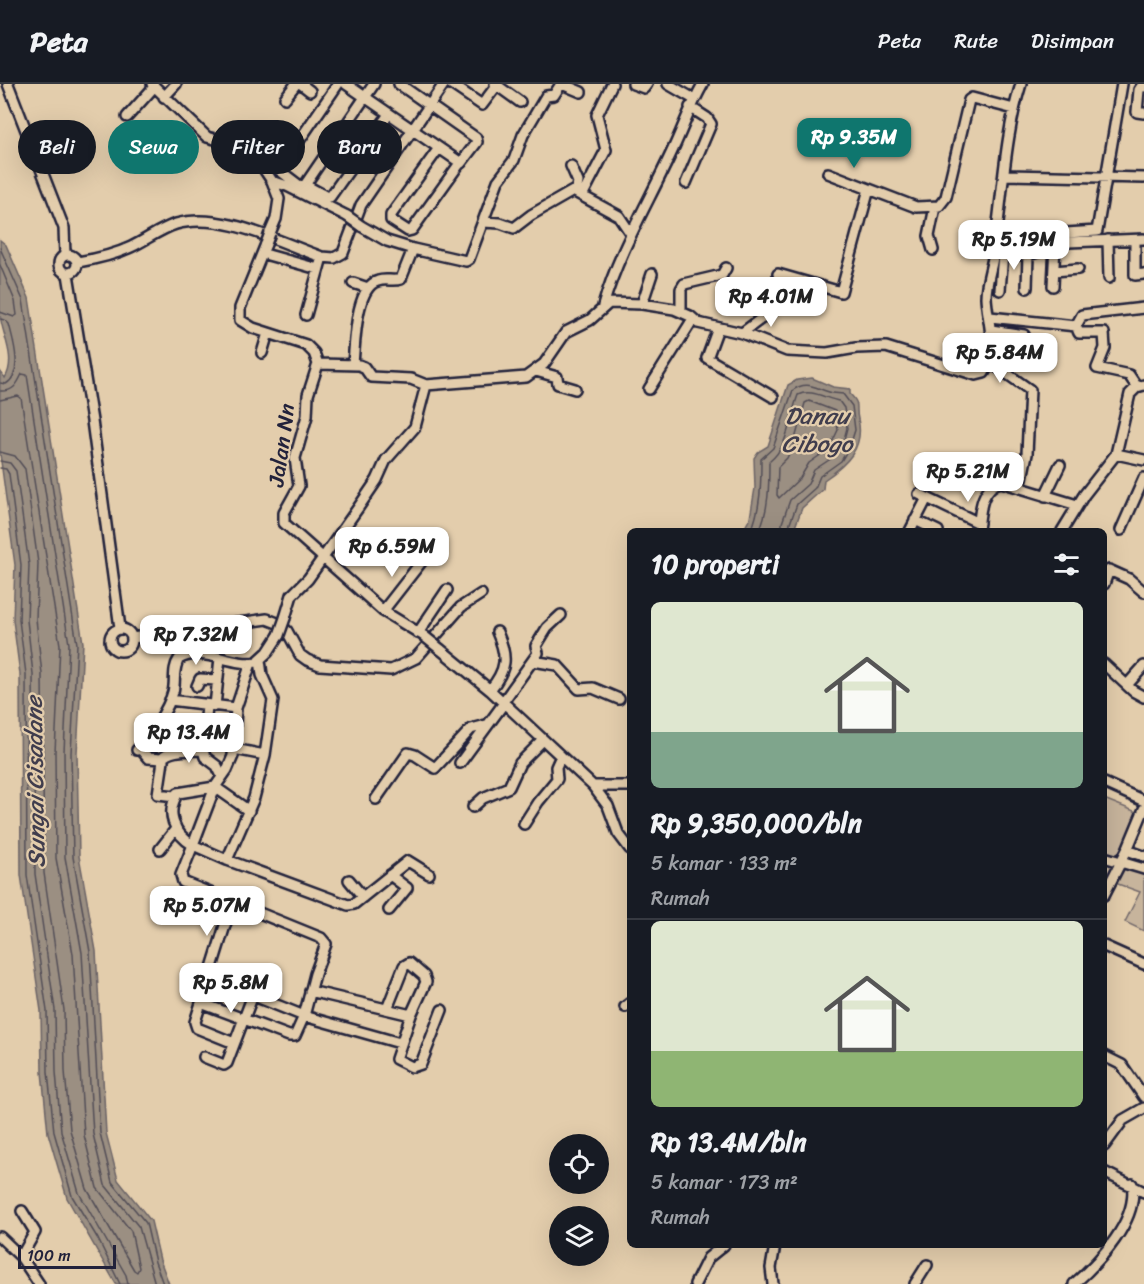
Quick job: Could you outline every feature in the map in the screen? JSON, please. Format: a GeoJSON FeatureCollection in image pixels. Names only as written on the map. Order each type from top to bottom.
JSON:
{"type":"FeatureCollection","features":[{"type":"Feature","properties":{"kind":"street"},"geometry":{"type":"LineString","coordinates":[[164,97],[176,84]]}},
{"type":"Feature","properties":{"kind":"street"},"geometry":{"type":"LineString","coordinates":[[285,98],[296,84]]}},
{"type":"Feature","properties":{"kind":"street"},"geometry":{"type":"LineString","coordinates":[[301,84],[310,91]]}},
{"type":"Feature","properties":{"kind":"street"},"geometry":{"type":"LineString","coordinates":[[338,84],[279,170],[300,186],[306,185],[330,197],[389,114]]}},
{"type":"Feature","properties":{"kind":"street"},"geometry":{"type":"LineString","coordinates":[[346,84],[460,163]]}},
{"type":"Feature","properties":{"kind":"street"},"geometry":{"type":"LineString","coordinates":[[306,185],[374,84]]}},
{"type":"Feature","properties":{"kind":"street"},"geometry":{"type":"LineString","coordinates":[[399,84],[476,138],[477,142],[412,230],[408,231],[391,220],[391,215],[439,148]]}},
{"type":"Feature","properties":{"kind":"street"},"geometry":{"type":"LineString","coordinates":[[78,262],[108,256],[162,230],[190,221],[223,222],[322,257],[334,258],[343,253],[361,205],[444,84]]}},
{"type":"Feature","properties":{"kind":"street"},"geometry":{"type":"LineString","coordinates":[[451,84],[482,105],[496,85],[520,102]]}},
{"type":"Feature","properties":{"kind":"street"},"geometry":{"type":"LineString","coordinates":[[272,181],[287,186],[347,216],[387,241],[467,260],[471,257],[498,181],[514,160],[523,135],[546,96],[554,95],[562,84],[581,92]]}},
{"type":"Feature","properties":{"kind":"street"},"geometry":{"type":"LineString","coordinates":[[579,194],[606,150],[597,115],[612,84]]}},
{"type":"Feature","properties":{"kind":"street"},"geometry":{"type":"LineString","coordinates":[[633,84],[644,88],[647,84]]}},
{"type":"Feature","properties":{"kind":"street"},"geometry":{"type":"LineString","coordinates":[[668,84],[692,103],[711,124],[686,183]]}},
{"type":"Feature","properties":{"kind":"street"},"geometry":{"type":"LineString","coordinates":[[603,306],[611,279],[631,234],[703,84]]}},
{"type":"Feature","properties":{"kind":"street"},"geometry":{"type":"LineString","coordinates":[[1000,290],[996,233],[1014,109],[1021,84]]}},
{"type":"Feature","properties":{"kind":"street"},"geometry":{"type":"LineString","coordinates":[[996,233],[1035,235],[1081,234],[1097,231],[1123,84]]}},
{"type":"Feature","properties":{"kind":"street"},"geometry":{"type":"LineString","coordinates":[[11,86],[64,228],[65,255],[61,258],[59,267],[68,274],[92,421],[120,628]]}},
{"type":"Feature","properties":{"kind":"street"},"geometry":{"type":"LineString","coordinates":[[127,117],[153,86],[207,137],[233,143],[249,150],[272,181],[279,203],[240,314],[243,323],[311,348],[318,364],[353,364],[364,367],[371,377],[411,379],[426,385],[521,378],[536,371],[544,364],[566,332],[590,320],[609,303],[642,304],[681,311],[698,323],[742,333],[780,349],[827,353],[876,347],[894,349],[976,375],[984,373],[989,361],[991,330],[986,297],[998,253]]}},
{"type":"Feature","properties":{"kind":"street"},"geometry":{"type":"LineString","coordinates":[[1144,87],[1139,90],[1137,112],[1144,113]]}},
{"type":"Feature","properties":{"kind":"street"},"geometry":{"type":"LineString","coordinates":[[933,250],[929,236],[935,207],[946,197],[969,100],[972,98],[1014,109]]}},
{"type":"Feature","properties":{"kind":"street"},"geometry":{"type":"LineString","coordinates":[[571,166],[578,182],[579,194]]}},
{"type":"Feature","properties":{"kind":"street"},"geometry":{"type":"LineString","coordinates":[[828,173],[916,207],[935,207]]}},
{"type":"Feature","properties":{"kind":"street"},"geometry":{"type":"LineString","coordinates":[[1005,175],[1144,178]]}},
{"type":"Feature","properties":{"kind":"street"},"geometry":{"type":"LineString","coordinates":[[778,273],[842,291],[869,189]]}},
{"type":"Feature","properties":{"kind":"street"},"geometry":{"type":"LineString","coordinates":[[483,222],[500,223],[514,228],[571,191],[619,216],[631,234]]}},
{"type":"Feature","properties":{"kind":"street"},"geometry":{"type":"LineString","coordinates":[[973,246],[998,253],[1028,255],[1055,245],[1108,240],[1139,240],[1135,275],[1144,274]]}},
{"type":"Feature","properties":{"kind":"street"},"geometry":{"type":"LineString","coordinates":[[1108,240],[1109,278]]}},
{"type":"Feature","properties":{"kind":"street"},"geometry":{"type":"LineString","coordinates":[[1053,286],[1055,245]]}},
{"type":"Feature","properties":{"kind":"street"},"geometry":{"type":"LineString","coordinates":[[353,364],[359,309],[368,288],[377,281],[401,279],[413,249]]}},
{"type":"Feature","properties":{"kind":"street"},"geometry":{"type":"LineString","coordinates":[[65,255],[75,257],[78,262]]}},
{"type":"Feature","properties":{"kind":"street"},"geometry":{"type":"LineString","coordinates":[[268,255],[318,269]]}},
{"type":"Feature","properties":{"kind":"street"},"geometry":{"type":"LineString","coordinates":[[1027,288],[1028,255]]}},
{"type":"Feature","properties":{"kind":"street"},"geometry":{"type":"LineString","coordinates":[[306,315],[322,257]]}},
{"type":"Feature","properties":{"kind":"street"},"geometry":{"type":"LineString","coordinates":[[68,274],[75,270],[78,262]]}},
{"type":"Feature","properties":{"kind":"street"},"geometry":{"type":"LineString","coordinates":[[681,311],[681,289],[684,284],[722,275],[726,268]]}},
{"type":"Feature","properties":{"kind":"street"},"geometry":{"type":"LineString","coordinates":[[1054,271],[1078,269]]}},
{"type":"Feature","properties":{"kind":"street"},"geometry":{"type":"LineString","coordinates":[[642,304],[652,274]]}},
{"type":"Feature","properties":{"kind":"street"},"geometry":{"type":"LineString","coordinates":[[353,283],[368,288]]}},
{"type":"Feature","properties":{"kind":"street"},"geometry":{"type":"LineString","coordinates":[[742,333],[779,302]]}},
{"type":"Feature","properties":{"kind":"street"},"geometry":{"type":"LineString","coordinates":[[1076,326],[1082,315],[1144,308]]}},
{"type":"Feature","properties":{"kind":"street"},"geometry":{"type":"LineString","coordinates":[[990,317],[1076,326]]}},
{"type":"Feature","properties":{"kind":"street"},"geometry":{"type":"LineString","coordinates":[[649,389],[693,319]]}},
{"type":"Feature","properties":{"kind":"street"},"geometry":{"type":"LineString","coordinates":[[1064,528],[1077,505],[1116,454],[1128,399],[1140,386],[1129,375],[1097,368],[1105,348],[1104,333],[1079,333],[1076,326]]}},
{"type":"Feature","properties":{"kind":"street"},"geometry":{"type":"LineString","coordinates":[[718,328],[707,358],[773,397]]}},
{"type":"Feature","properties":{"kind":"street"},"geometry":{"type":"LineString","coordinates":[[991,330],[1024,335]]}},
{"type":"Feature","properties":{"kind":"street"},"geometry":{"type":"LineString","coordinates":[[262,354],[268,333]]}},
{"type":"Feature","properties":{"kind":"street"},"geometry":{"type":"LineString","coordinates":[[989,361],[1030,390],[1027,454],[1020,488]]}},
{"type":"Feature","properties":{"kind":"street","name":"Jalan Nn"},"geometry":{"type":"LineString","coordinates":[[318,364],[308,395],[307,416],[295,458],[299,486],[282,519],[286,526],[383,611],[440,649],[490,690],[561,756],[593,786],[608,806],[618,833],[627,845]]}},
{"type":"Feature","properties":{"kind":"street"},"geometry":{"type":"LineString","coordinates":[[536,371],[557,377],[558,384],[575,389]]}},
{"type":"Feature","properties":{"kind":"street"},"geometry":{"type":"LineString","coordinates":[[201,1003],[292,1037],[298,1032],[304,1016],[310,991],[326,948],[324,941],[183,882],[181,875],[214,787],[231,762],[236,708],[256,662],[279,635],[292,595],[308,579],[377,480],[386,460],[416,427],[426,385]]}},
{"type":"Feature","properties":{"kind":"street"},"geometry":{"type":"LineString","coordinates":[[1116,454],[1144,460]]}},
{"type":"Feature","properties":{"kind":"street"},"geometry":{"type":"LineString","coordinates":[[1045,496],[1060,465]]}},
{"type":"Feature","properties":{"kind":"street"},"geometry":{"type":"LineString","coordinates":[[1121,530],[1144,478]]}},
{"type":"Feature","properties":{"kind":"street"},"geometry":{"type":"LineString","coordinates":[[911,528],[923,496],[979,527],[982,501],[993,485],[1001,482],[1077,505]]}},
{"type":"Feature","properties":{"kind":"street"},"geometry":{"type":"LineString","coordinates":[[915,520],[932,528]]}},
{"type":"Feature","properties":{"kind":"street"},"geometry":{"type":"LineString","coordinates":[[383,611],[422,561]]}},
{"type":"Feature","properties":{"kind":"street"},"geometry":{"type":"LineString","coordinates":[[1107,576],[1109,570],[1129,579],[1144,592]]}},
{"type":"Feature","properties":{"kind":"street"},"geometry":{"type":"LineString","coordinates":[[421,635],[447,590]]}},
{"type":"Feature","properties":{"kind":"street"},"geometry":{"type":"LineString","coordinates":[[132,638],[267,619],[280,624],[287,631],[300,655],[320,665],[391,669],[416,658],[461,607],[481,594]]}},
{"type":"Feature","properties":{"kind":"street"},"geometry":{"type":"LineString","coordinates":[[460,763],[533,661],[538,653],[536,645],[547,628],[561,615]]}},
{"type":"Feature","properties":{"kind":"street"},"geometry":{"type":"LineString","coordinates":[[120,628],[128,631],[132,638],[131,644],[122,651],[112,646],[111,635],[120,628]]}},
{"type":"Feature","properties":{"kind":"street"},"geometry":{"type":"LineString","coordinates":[[490,690],[503,672],[503,644],[497,632]]}},
{"type":"Feature","properties":{"kind":"street"},"geometry":{"type":"LineString","coordinates":[[162,759],[148,758],[140,747],[170,700],[174,669],[179,659],[196,654],[256,662]]}},
{"type":"Feature","properties":{"kind":"street"},"geometry":{"type":"LineString","coordinates":[[220,658],[203,750],[205,757],[217,766],[222,776]]}},
{"type":"Feature","properties":{"kind":"street"},"geometry":{"type":"LineString","coordinates":[[533,661],[557,665],[579,689],[593,688],[619,699]]}},
{"type":"Feature","properties":{"kind":"street"},"geometry":{"type":"LineString","coordinates":[[227,860],[249,811],[265,755],[273,700],[256,662]]}},
{"type":"Feature","properties":{"kind":"street"},"geometry":{"type":"LineString","coordinates":[[1126,685],[1144,666]]}},
{"type":"Feature","properties":{"kind":"street"},"geometry":{"type":"LineString","coordinates":[[1107,667],[1126,685],[1144,697]]}},
{"type":"Feature","properties":{"kind":"street"},"geometry":{"type":"LineString","coordinates":[[196,686],[200,679],[216,680]]}},
{"type":"Feature","properties":{"kind":"street"},"geometry":{"type":"LineString","coordinates":[[170,700],[236,708]]}},
{"type":"Feature","properties":{"kind":"street"},"geometry":{"type":"LineString","coordinates":[[376,799],[408,753],[415,754],[435,768],[471,729],[486,725]]}},
{"type":"Feature","properties":{"kind":"street"},"geometry":{"type":"LineString","coordinates":[[473,807],[483,798],[508,787],[520,763],[543,740]]}},
{"type":"Feature","properties":{"kind":"street"},"geometry":{"type":"LineString","coordinates":[[234,749],[265,755]]}},
{"type":"Feature","properties":{"kind":"street"},"geometry":{"type":"LineString","coordinates":[[175,796],[158,794],[162,759],[165,754],[203,750]]}},
{"type":"Feature","properties":{"kind":"street"},"geometry":{"type":"LineString","coordinates":[[524,824],[557,779],[556,766],[561,756]]}},
{"type":"Feature","properties":{"kind":"street"},"geometry":{"type":"LineString","coordinates":[[1107,784],[1144,801]]}},
{"type":"Feature","properties":{"kind":"street"},"geometry":{"type":"LineString","coordinates":[[593,786],[627,786]]}},
{"type":"Feature","properties":{"kind":"street"},"geometry":{"type":"LineString","coordinates":[[249,811],[214,787],[182,791],[175,796],[172,809],[175,830],[180,837],[193,846],[343,904],[354,904],[408,861],[429,873]]}},
{"type":"Feature","properties":{"kind":"street"},"geometry":{"type":"LineString","coordinates":[[1107,889],[1144,809]]}},
{"type":"Feature","properties":{"kind":"street"},"geometry":{"type":"LineString","coordinates":[[160,849],[175,830]]}},
{"type":"Feature","properties":{"kind":"street"},"geometry":{"type":"LineString","coordinates":[[1127,850],[1144,856]]}},
{"type":"Feature","properties":{"kind":"street"},"geometry":{"type":"LineString","coordinates":[[1107,858],[1144,869]]}},
{"type":"Feature","properties":{"kind":"street"},"geometry":{"type":"LineString","coordinates":[[389,910],[407,888],[390,875]]}},
{"type":"Feature","properties":{"kind":"street"},"geometry":{"type":"LineString","coordinates":[[349,880],[363,897]]}},
{"type":"Feature","properties":{"kind":"street"},"geometry":{"type":"LineString","coordinates":[[232,903],[195,1022],[197,1028],[234,1043]]}},
{"type":"Feature","properties":{"kind":"street"},"geometry":{"type":"LineString","coordinates":[[1107,947],[1144,964]]}},
{"type":"Feature","properties":{"kind":"street"},"geometry":{"type":"LineString","coordinates":[[387,1010],[404,966],[409,963],[424,976],[426,982],[400,1043],[396,1059],[412,1067],[421,1064],[442,1010]]}},
{"type":"Feature","properties":{"kind":"street"},"geometry":{"type":"LineString","coordinates":[[209,978],[304,1016],[400,1043]]}},
{"type":"Feature","properties":{"kind":"street"},"geometry":{"type":"LineString","coordinates":[[310,991],[411,1015]]}},
{"type":"Feature","properties":{"kind":"street"},"geometry":{"type":"LineString","coordinates":[[204,1057],[225,1064],[253,994]]}},
{"type":"Feature","properties":{"kind":"street"},"geometry":{"type":"LineString","coordinates":[[1107,1058],[1122,1065],[1144,1097]]}},
{"type":"Feature","properties":{"kind":"street"},"geometry":{"type":"LineString","coordinates":[[1107,1142],[1123,1120],[1144,1108]]}},
{"type":"Feature","properties":{"kind":"street"},"geometry":{"type":"LineString","coordinates":[[1107,1173],[1144,1192]]}},
{"type":"Feature","properties":{"kind":"street"},"geometry":{"type":"LineString","coordinates":[[1107,1244],[1128,1218],[1134,1194],[1132,1184]]}},
{"type":"Feature","properties":{"kind":"street"},"geometry":{"type":"LineString","coordinates":[[21,1257],[35,1232],[22,1211]]}},
{"type":"Feature","properties":{"kind":"street"},"geometry":{"type":"LineString","coordinates":[[0,1237],[21,1257],[39,1284]]}},
{"type":"Feature","properties":{"kind":"street"},"geometry":{"type":"LineString","coordinates":[[695,1284],[705,1262],[721,1248]]}},
{"type":"Feature","properties":{"kind":"street"},"geometry":{"type":"LineString","coordinates":[[773,1284],[771,1268],[774,1248]]}},
{"type":"Feature","properties":{"kind":"street"},"geometry":{"type":"LineString","coordinates":[[1074,1284],[1103,1248]]}},
{"type":"Feature","properties":{"kind":"street"},"geometry":{"type":"LineString","coordinates":[[915,1284],[927,1264]]}},
{"type":"Feature","properties":{"kind":"shaded area"},"geometry":{"type":"Polygon","coordinates":[[[1107,800],[1144,815],[1144,821],[1131,853],[1144,860],[1144,931],[1125,922],[1140,892],[1107,880],[1107,800]]]}},
{"type":"Feature","properties":{"kind":"water","name":"Sungai Cisadane"},"geometry":{"type":"Polygon","coordinates":[[[0,240],[6,245],[29,298],[83,643],[77,753],[79,856],[96,951],[106,1133],[118,1180],[151,1221],[160,1260],[169,1284],[116,1284],[67,1198],[48,1133],[42,1072],[41,1011],[21,875],[20,674],[13,620],[15,565],[0,454],[0,371],[5,378],[10,363],[0,315],[0,240]]]}},
{"type":"Feature","properties":{"kind":"water","name":"Danau Cibogo"},"geometry":{"type":"Polygon","coordinates":[[[812,378],[833,387],[850,389],[850,394],[857,406],[859,439],[852,455],[824,480],[823,489],[802,508],[796,528],[745,528],[750,518],[755,488],[754,458],[758,452],[768,446],[788,385],[797,380],[812,378]]]}}]}
